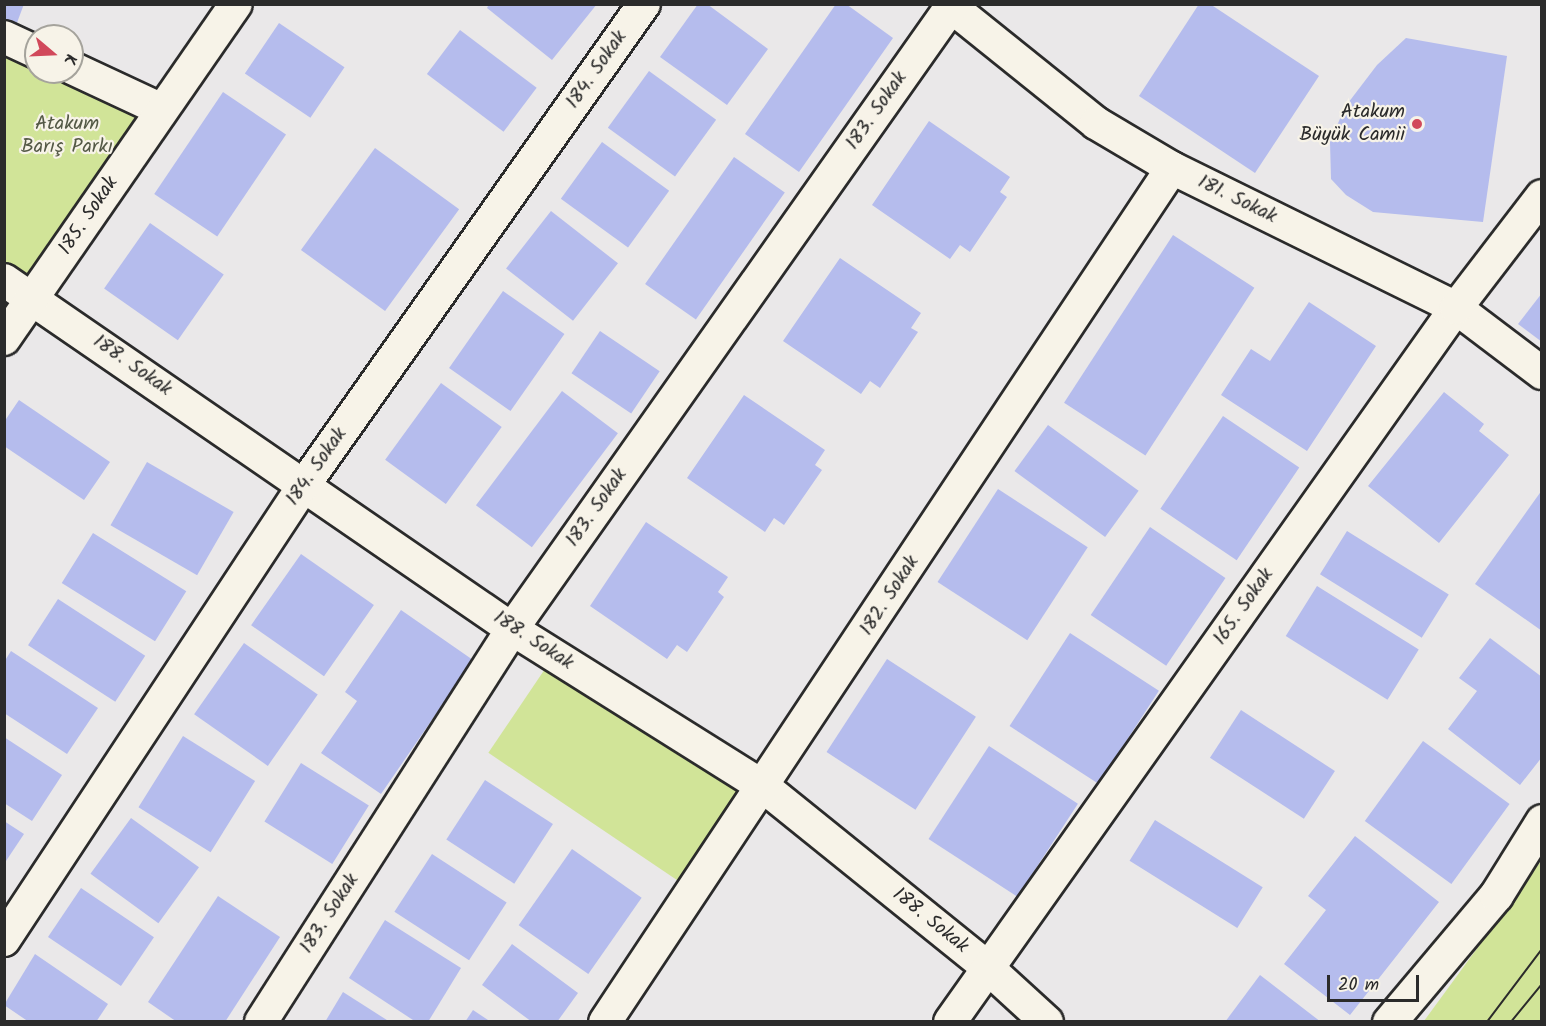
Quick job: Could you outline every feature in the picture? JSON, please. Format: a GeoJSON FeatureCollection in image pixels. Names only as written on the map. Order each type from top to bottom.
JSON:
{"type":"FeatureCollection","features":[{"type":"Feature","properties":{"kind":"main road"},"geometry":{"type":"LineString","coordinates":[[1389,1022],[1496,895],[1542,821]]}},
{"type":"Feature","properties":{"kind":"street","name":"185. Sokak"},"geometry":{"type":"LineString","coordinates":[[4,339],[34,299],[160,109],[236,4]]}},
{"type":"Feature","properties":{"kind":"street","name":"184. Sokak"},"geometry":{"type":"LineString","coordinates":[[4,940],[304,485],[644,4]]}},
{"type":"Feature","properties":{"kind":"street","name":"181. Sokak"},"geometry":{"type":"LineString","coordinates":[[949,6],[1096,123],[1172,168],[1456,308],[1542,373]]}},
{"type":"Feature","properties":{"kind":"street","name":"183. Sokak"},"geometry":{"type":"LineString","coordinates":[[261,1022],[512,629],[949,6]]}},
{"type":"Feature","properties":{"kind":"street"},"geometry":{"type":"LineString","coordinates":[[4,37],[24,46]]}},
{"type":"Feature","properties":{"kind":"street"},"geometry":{"type":"LineString","coordinates":[[84,74],[160,109]]}},
{"type":"Feature","properties":{"kind":"street","name":"182. Sokak"},"geometry":{"type":"LineString","coordinates":[[605,1022],[764,787],[1172,168]]}},
{"type":"Feature","properties":{"kind":"street","name":"165. Sokak"},"geometry":{"type":"LineString","coordinates":[[950,1022],[1456,308],[1542,196]]}},
{"type":"Feature","properties":{"kind":"street","name":"188. Sokak"},"geometry":{"type":"LineString","coordinates":[[4,280],[512,629],[764,787],[988,968],[1047,1022]]}},
{"type":"Feature","properties":{"kind":"green space","name":"Atakum Barış Parkı"},"geometry":{"type":"Polygon","coordinates":[[[4,37],[24,46],[24,84],[84,84],[84,77],[160,109],[34,299],[5,280],[4,37]]]}},
{"type":"Feature","properties":{"kind":"green space"},"geometry":{"type":"Polygon","coordinates":[[[551,660],[746,791],[683,884],[488,753],[551,660]]]}},
{"type":"Feature","properties":{"kind":"green space"},"geometry":{"type":"Polygon","coordinates":[[[1541,861],[1541,1021],[1424,1021],[1541,861]]]}},
{"type":"Feature","properties":{"kind":"building"},"geometry":{"type":"Polygon","coordinates":[[[4,4],[24,4],[15,28],[4,23],[4,4]]]}},
{"type":"Feature","properties":{"kind":"building"},"geometry":{"type":"Polygon","coordinates":[[[489,4],[597,4],[552,60],[487,8],[489,4]]]}},
{"type":"Feature","properties":{"kind":"building"},"geometry":{"type":"Polygon","coordinates":[[[698,4],[707,4],[768,49],[727,105],[660,57],[698,4]]]}},
{"type":"Feature","properties":{"kind":"building"},"geometry":{"type":"Polygon","coordinates":[[[836,4],[846,4],[893,38],[799,172],[745,134],[836,4]]]}},
{"type":"Feature","properties":{"kind":"building"},"geometry":{"type":"Polygon","coordinates":[[[1199,4],[1210,4],[1319,76],[1255,173],[1139,96],[1199,4]]]}},
{"type":"Feature","properties":{"kind":"building"},"geometry":{"type":"Polygon","coordinates":[[[279,23],[344,67],[310,118],[245,74],[279,23]]]}},
{"type":"Feature","properties":{"kind":"building"},"geometry":{"type":"Polygon","coordinates":[[[460,30],[537,88],[504,132],[427,74],[460,30]]]}},
{"type":"Feature","properties":{"kind":"building","name":"Atakum Büyük Camii"},"geometry":{"type":"Polygon","coordinates":[[[1406,38],[1507,56],[1483,222],[1373,212],[1346,195],[1331,179],[1330,142],[1345,107],[1377,65],[1406,38]]]}},
{"type":"Feature","properties":{"kind":"building"},"geometry":{"type":"Polygon","coordinates":[[[649,71],[716,120],[675,176],[608,128],[649,71]]]}},
{"type":"Feature","properties":{"kind":"building"},"geometry":{"type":"Polygon","coordinates":[[[223,92],[286,134],[217,236],[154,194],[223,92]]]}},
{"type":"Feature","properties":{"kind":"building"},"geometry":{"type":"Polygon","coordinates":[[[929,121],[1010,177],[1000,192],[1007,197],[970,252],[960,245],[950,259],[872,205],[929,121]]]}},
{"type":"Feature","properties":{"kind":"building"},"geometry":{"type":"Polygon","coordinates":[[[602,142],[669,191],[628,247],[561,199],[602,142]]]}},
{"type":"Feature","properties":{"kind":"building"},"geometry":{"type":"Polygon","coordinates":[[[375,148],[459,209],[385,311],[301,250],[375,148]]]}},
{"type":"Feature","properties":{"kind":"building"},"geometry":{"type":"Polygon","coordinates":[[[734,157],[785,193],[696,320],[645,284],[734,157]]]}},
{"type":"Feature","properties":{"kind":"building"},"geometry":{"type":"Polygon","coordinates":[[[551,211],[618,263],[573,321],[506,269],[551,211]]]}},
{"type":"Feature","properties":{"kind":"building"},"geometry":{"type":"Polygon","coordinates":[[[150,223],[224,275],[178,340],[104,289],[150,223]]]}},
{"type":"Feature","properties":{"kind":"building"},"geometry":{"type":"Polygon","coordinates":[[[1173,235],[1254,288],[1145,456],[1064,403],[1173,235]]]}},
{"type":"Feature","properties":{"kind":"building"},"geometry":{"type":"Polygon","coordinates":[[[840,258],[921,313],[911,328],[918,332],[880,388],[870,381],[861,394],[783,341],[840,258]]]}},
{"type":"Feature","properties":{"kind":"building"},"geometry":{"type":"Polygon","coordinates":[[[503,291],[564,334],[511,411],[449,368],[503,291]]]}},
{"type":"Feature","properties":{"kind":"building"},"geometry":{"type":"Polygon","coordinates":[[[1542,293],[1542,342],[1518,324],[1542,293]]]}},
{"type":"Feature","properties":{"kind":"building"},"geometry":{"type":"Polygon","coordinates":[[[1309,302],[1376,346],[1307,451],[1221,395],[1251,349],[1270,361],[1309,302]]]}},
{"type":"Feature","properties":{"kind":"building"},"geometry":{"type":"Polygon","coordinates":[[[600,331],[660,371],[631,414],[571,373],[600,331]]]}},
{"type":"Feature","properties":{"kind":"building"},"geometry":{"type":"Polygon","coordinates":[[[441,383],[502,427],[446,504],[385,460],[441,383]]]}},
{"type":"Feature","properties":{"kind":"building"},"geometry":{"type":"Polygon","coordinates":[[[562,391],[618,433],[532,547],[476,505],[562,391]]]}},
{"type":"Feature","properties":{"kind":"building"},"geometry":{"type":"Polygon","coordinates":[[[1444,392],[1484,424],[1479,431],[1509,455],[1439,543],[1368,486],[1444,392]]]}},
{"type":"Feature","properties":{"kind":"building"},"geometry":{"type":"Polygon","coordinates":[[[744,395],[825,450],[815,465],[822,470],[784,525],[774,518],[765,532],[687,478],[744,395]]]}},
{"type":"Feature","properties":{"kind":"building"},"geometry":{"type":"Polygon","coordinates":[[[19,400],[110,462],[84,500],[4,446],[4,422],[19,400]]]}},
{"type":"Feature","properties":{"kind":"building"},"geometry":{"type":"Polygon","coordinates":[[[1223,416],[1299,467],[1237,560],[1160,509],[1223,416]]]}},
{"type":"Feature","properties":{"kind":"building"},"geometry":{"type":"Polygon","coordinates":[[[1048,425],[1139,491],[1105,537],[1014,471],[1048,425]]]}},
{"type":"Feature","properties":{"kind":"building"},"geometry":{"type":"Polygon","coordinates":[[[147,462],[234,512],[197,575],[111,525],[147,462]]]}},
{"type":"Feature","properties":{"kind":"building"},"geometry":{"type":"Polygon","coordinates":[[[998,489],[1088,547],[1027,640],[938,582],[998,489]]]}},
{"type":"Feature","properties":{"kind":"building"},"geometry":{"type":"Polygon","coordinates":[[[1542,490],[1542,631],[1475,584],[1542,490]]]}},
{"type":"Feature","properties":{"kind":"building"},"geometry":{"type":"Polygon","coordinates":[[[646,522],[728,577],[718,592],[724,597],[687,652],[677,645],[667,659],[590,606],[646,522]]]}},
{"type":"Feature","properties":{"kind":"building"},"geometry":{"type":"Polygon","coordinates":[[[1150,527],[1225,578],[1166,666],[1091,615],[1150,527]]]}},
{"type":"Feature","properties":{"kind":"building"},"geometry":{"type":"Polygon","coordinates":[[[1347,531],[1449,595],[1422,638],[1320,574],[1347,531]]]}},
{"type":"Feature","properties":{"kind":"building"},"geometry":{"type":"Polygon","coordinates":[[[93,533],[186,591],[155,641],[62,583],[93,533]]]}},
{"type":"Feature","properties":{"kind":"building"},"geometry":{"type":"Polygon","coordinates":[[[301,554],[374,605],[324,676],[251,625],[301,554]]]}},
{"type":"Feature","properties":{"kind":"building"},"geometry":{"type":"Polygon","coordinates":[[[1317,586],[1419,650],[1388,700],[1286,636],[1317,586]]]}},
{"type":"Feature","properties":{"kind":"building"},"geometry":{"type":"Polygon","coordinates":[[[58,599],[145,656],[115,702],[28,645],[58,599]]]}},
{"type":"Feature","properties":{"kind":"building"},"geometry":{"type":"Polygon","coordinates":[[[401,610],[473,660],[381,794],[321,753],[357,701],[345,692],[401,610]]]}},
{"type":"Feature","properties":{"kind":"building"},"geometry":{"type":"Polygon","coordinates":[[[1070,633],[1159,691],[1098,784],[1010,726],[1070,633]]]}},
{"type":"Feature","properties":{"kind":"building"},"geometry":{"type":"Polygon","coordinates":[[[1490,638],[1542,677],[1542,757],[1520,785],[1448,729],[1477,691],[1459,678],[1490,638]]]}},
{"type":"Feature","properties":{"kind":"building"},"geometry":{"type":"Polygon","coordinates":[[[244,643],[318,695],[268,766],[194,714],[244,643]]]}},
{"type":"Feature","properties":{"kind":"building"},"geometry":{"type":"Polygon","coordinates":[[[11,651],[98,708],[67,754],[4,713],[4,662],[11,651]]]}},
{"type":"Feature","properties":{"kind":"building"},"geometry":{"type":"Polygon","coordinates":[[[887,659],[976,717],[915,810],[827,752],[887,659]]]}},
{"type":"Feature","properties":{"kind":"building"},"geometry":{"type":"Polygon","coordinates":[[[1241,710],[1335,771],[1304,819],[1210,758],[1241,710]]]}},
{"type":"Feature","properties":{"kind":"building"},"geometry":{"type":"Polygon","coordinates":[[[183,736],[255,781],[211,852],[138,807],[183,736]]]}},
{"type":"Feature","properties":{"kind":"building"},"geometry":{"type":"Polygon","coordinates":[[[4,737],[62,775],[32,821],[4,803],[4,737]]]}},
{"type":"Feature","properties":{"kind":"building"},"geometry":{"type":"Polygon","coordinates":[[[1423,741],[1510,804],[1451,884],[1365,821],[1423,741]]]}},
{"type":"Feature","properties":{"kind":"building"},"geometry":{"type":"Polygon","coordinates":[[[989,746],[1078,804],[1017,897],[929,839],[989,746]]]}},
{"type":"Feature","properties":{"kind":"building"},"geometry":{"type":"Polygon","coordinates":[[[301,763],[369,805],[332,864],[264,822],[301,763]]]}},
{"type":"Feature","properties":{"kind":"building"},"geometry":{"type":"Polygon","coordinates":[[[485,780],[553,824],[514,884],[446,840],[485,780]]]}},
{"type":"Feature","properties":{"kind":"building"},"geometry":{"type":"Polygon","coordinates":[[[131,818],[199,867],[158,923],[90,874],[131,818]]]}},
{"type":"Feature","properties":{"kind":"building"},"geometry":{"type":"Polygon","coordinates":[[[1155,820],[1263,887],[1237,928],[1130,861],[1155,820]]]}},
{"type":"Feature","properties":{"kind":"building"},"geometry":{"type":"Polygon","coordinates":[[[4,821],[24,834],[4,864],[4,821]]]}},
{"type":"Feature","properties":{"kind":"building"},"geometry":{"type":"Polygon","coordinates":[[[1355,836],[1439,902],[1350,1015],[1284,964],[1326,910],[1308,896],[1355,836]]]}},
{"type":"Feature","properties":{"kind":"building"},"geometry":{"type":"Polygon","coordinates":[[[572,849],[642,898],[588,974],[519,925],[572,849]]]}},
{"type":"Feature","properties":{"kind":"building"},"geometry":{"type":"Polygon","coordinates":[[[432,854],[507,902],[469,960],[394,912],[432,854]]]}},
{"type":"Feature","properties":{"kind":"building"},"geometry":{"type":"Polygon","coordinates":[[[81,888],[154,937],[121,986],[48,937],[81,888]]]}},
{"type":"Feature","properties":{"kind":"building"},"geometry":{"type":"Polygon","coordinates":[[[218,896],[280,937],[225,1022],[177,1022],[148,1002],[218,896]]]}},
{"type":"Feature","properties":{"kind":"building"},"geometry":{"type":"Polygon","coordinates":[[[385,920],[461,968],[428,1022],[416,1022],[349,978],[385,920]]]}},
{"type":"Feature","properties":{"kind":"building"},"geometry":{"type":"Polygon","coordinates":[[[512,944],[578,993],[557,1022],[532,1022],[482,985],[512,944]]]}},
{"type":"Feature","properties":{"kind":"building"},"geometry":{"type":"Polygon","coordinates":[[[35,954],[108,1004],[96,1022],[29,1022],[4,1005],[35,954]]]}},
{"type":"Feature","properties":{"kind":"building"},"geometry":{"type":"Polygon","coordinates":[[[1260,975],[1321,1022],[1225,1022],[1260,975]]]}},
{"type":"Feature","properties":{"kind":"building"},"geometry":{"type":"Polygon","coordinates":[[[343,992],[390,1022],[325,1022],[343,992]]]}},
{"type":"Feature","properties":{"kind":"building"},"geometry":{"type":"Polygon","coordinates":[[[473,1010],[491,1022],[465,1022],[473,1010]]]}},
{"type":"Feature","properties":{"kind":"tram line"},"geometry":{"type":"LineString","coordinates":[[1487,1022],[1542,949]]}},
{"type":"Feature","properties":{"kind":"tram line"},"geometry":{"type":"LineString","coordinates":[[1511,1022],[1542,984]]}},
{"type":"Feature","properties":{"kind":"place","name":"Atakum Büyük Camii"},"geometry":{"type":"Point","coordinates":[1417,124]}}]}
